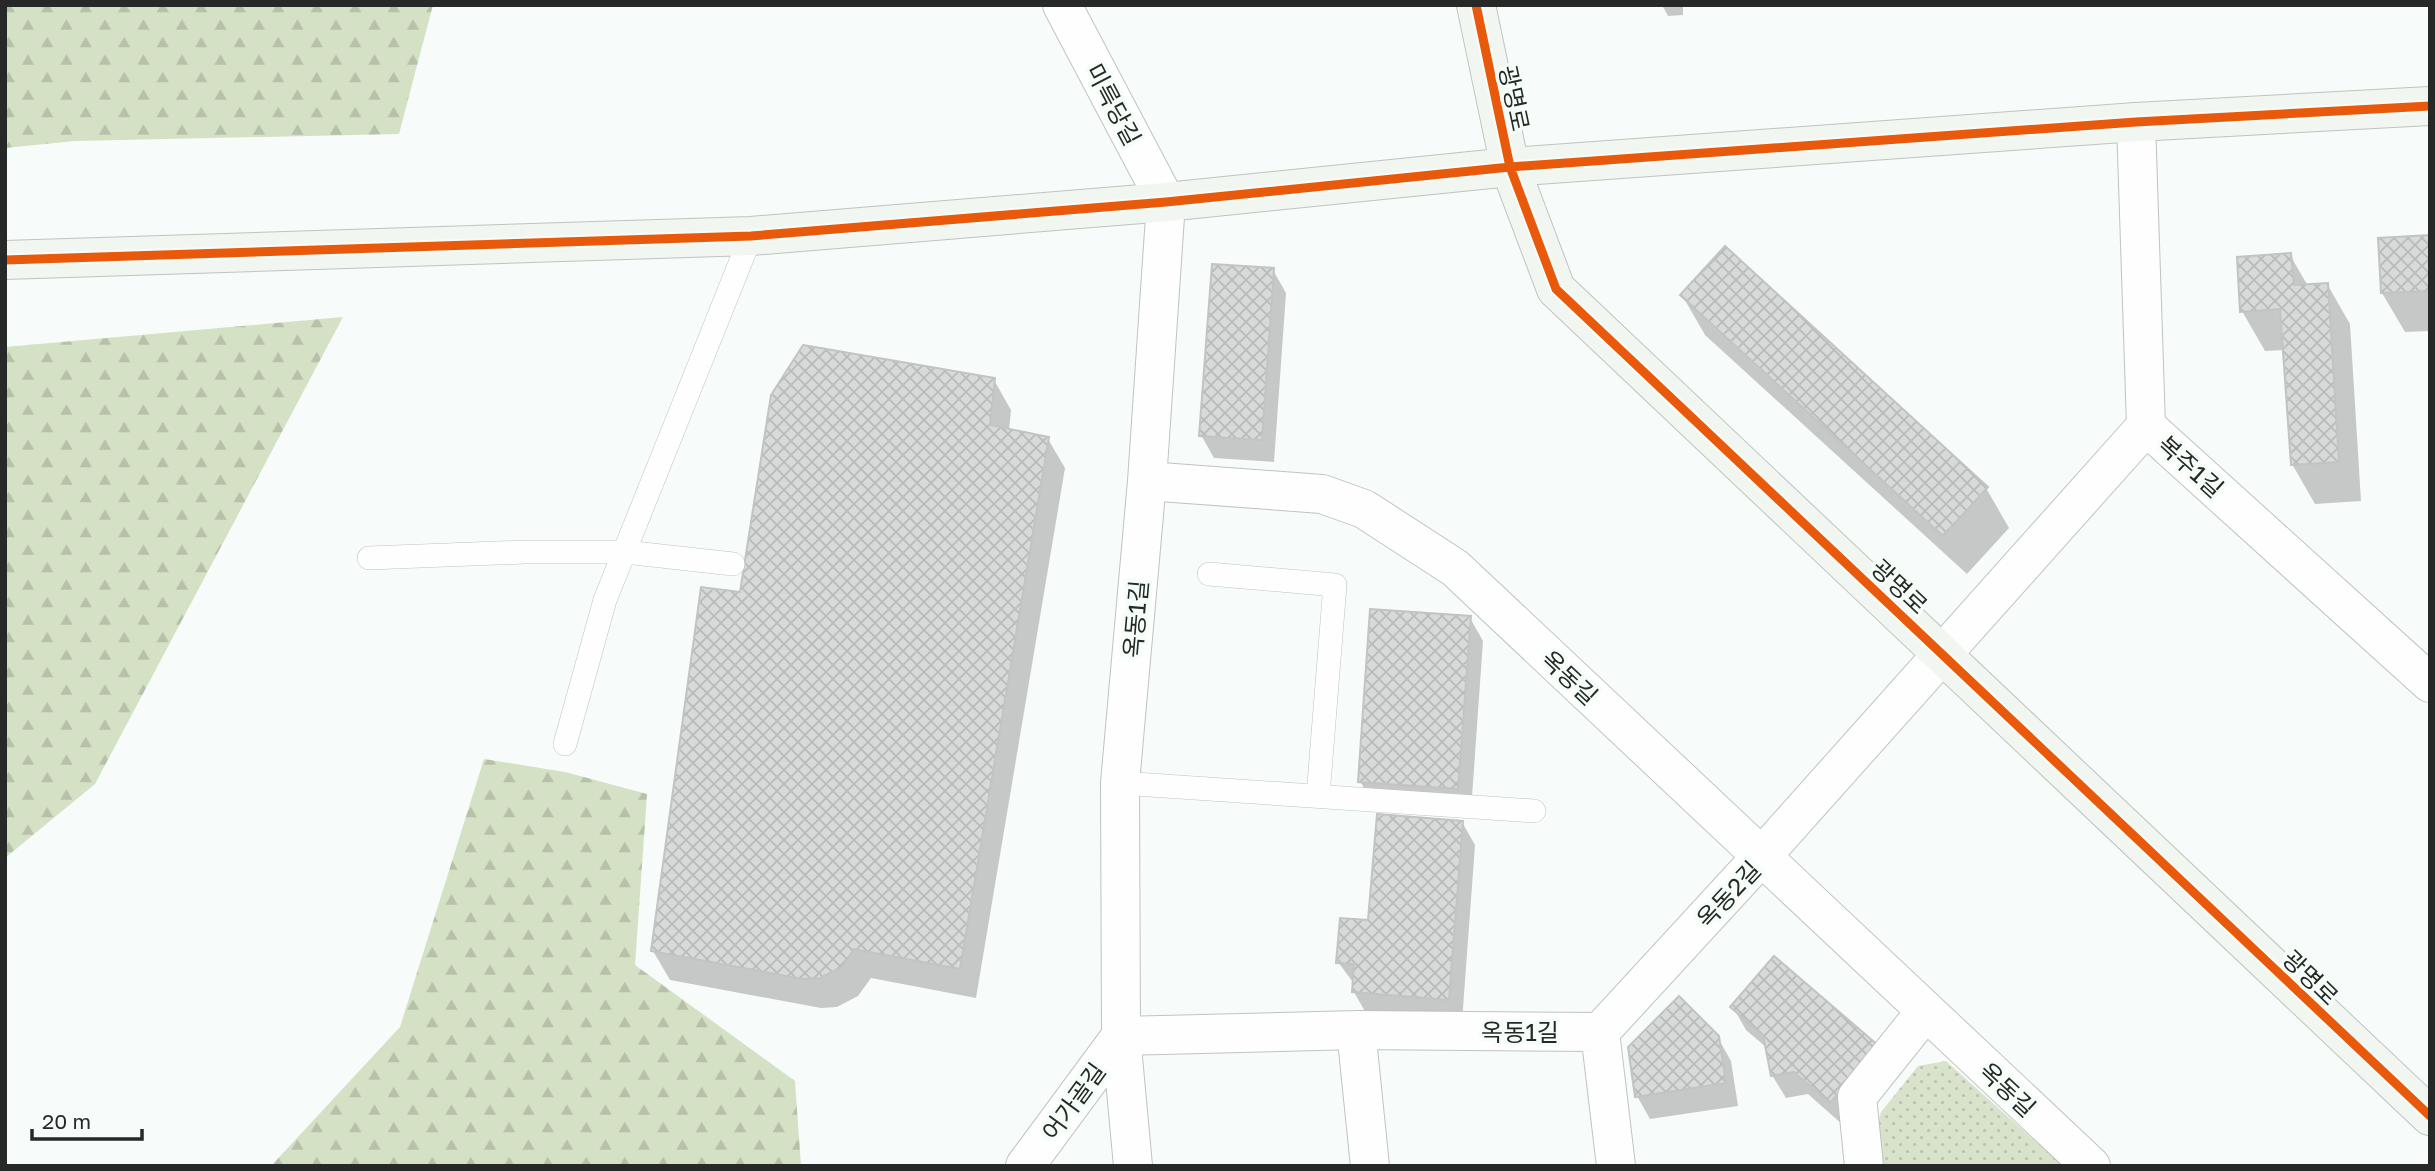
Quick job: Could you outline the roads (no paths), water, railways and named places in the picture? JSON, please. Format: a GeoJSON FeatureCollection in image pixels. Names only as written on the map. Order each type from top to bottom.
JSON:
{"type":"FeatureCollection","features":[{"type":"Feature","properties":{"kind":"street","name":"미륵당길"},"geometry":{"type":"LineString","coordinates":[[1062,5],[1166,202]]}},
{"type":"Feature","properties":{"kind":"street","name":"광명로"},"geometry":{"type":"LineString","coordinates":[[1476,5],[1510,167],[1556,289],[2430,1116]]}},
{"type":"Feature","properties":{"kind":"street"},"geometry":{"type":"LineString","coordinates":[[5,260],[751,236],[1166,202],[1510,167],[2136,122],[2430,106]]}},
{"type":"Feature","properties":{"kind":"street","name":"복주1길"},"geometry":{"type":"LineString","coordinates":[[2136,122],[2146,426],[2430,682]]}},
{"type":"Feature","properties":{"kind":"street","name":"옥동1길"},"geometry":{"type":"LineString","coordinates":[[1133,1166],[1121,1036],[1120,783],[1147,481],[1166,202]]}},
{"type":"Feature","properties":{"kind":"street","name":"옥동2길"},"geometry":{"type":"LineString","coordinates":[[1600,1032],[1762,857],[2146,426]]}},
{"type":"Feature","properties":{"kind":"street","name":"옥동길"},"geometry":{"type":"LineString","coordinates":[[1147,481],[1322,494],[1364,509],[1455,568],[2091,1166]]}},
{"type":"Feature","properties":{"kind":"street"},"geometry":{"type":"LineString","coordinates":[[1864,1166],[1857,1097],[1925,1012]]}},
{"type":"Feature","properties":{"kind":"street"},"geometry":{"type":"LineString","coordinates":[[1356,1030],[1370,1166]]}},
{"type":"Feature","properties":{"kind":"street","name":"옥동1길"},"geometry":{"type":"LineString","coordinates":[[1121,1036],[1356,1030],[1600,1032]]}},
{"type":"Feature","properties":{"kind":"street"},"geometry":{"type":"LineString","coordinates":[[1600,1032],[1616,1166]]}},
{"type":"Feature","properties":{"kind":"street","name":"어가골길"},"geometry":{"type":"LineString","coordinates":[[1025,1166],[1121,1036]]}},
{"type":"Feature","properties":{"kind":"lane"},"geometry":{"type":"LineString","coordinates":[[565,744],[605,600],[751,236]]}},
{"type":"Feature","properties":{"kind":"lane"},"geometry":{"type":"LineString","coordinates":[[369,558],[525,552],[625,552],[733,564]]}},
{"type":"Feature","properties":{"kind":"lane"},"geometry":{"type":"LineString","coordinates":[[1209,574],[1335,585],[1318,796]]}},
{"type":"Feature","properties":{"kind":"lane"},"geometry":{"type":"LineString","coordinates":[[1120,783],[1534,811]]}}]}
